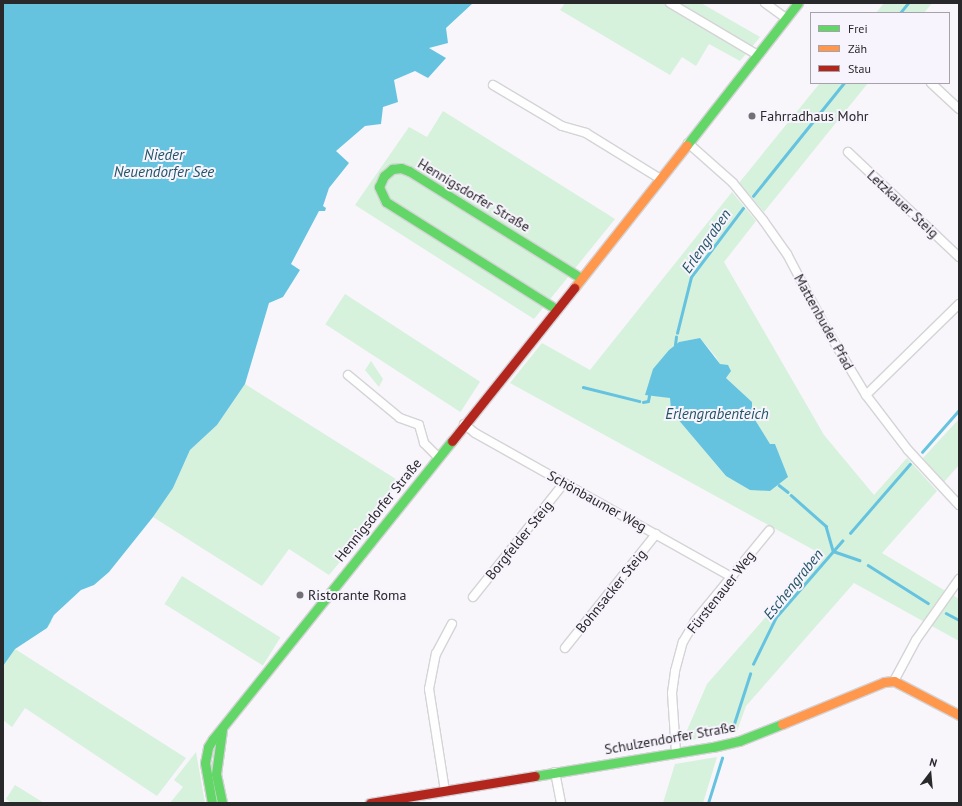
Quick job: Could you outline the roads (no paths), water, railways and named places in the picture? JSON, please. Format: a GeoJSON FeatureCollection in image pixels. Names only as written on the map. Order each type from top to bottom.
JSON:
{"type":"FeatureCollection","features":[{"type":"Feature","properties":{"kind":"main road","name":"Hennigsdorfer Straße"},"geometry":{"type":"LineString","coordinates":[[212,803],[205,755],[213,739],[222,730],[688,143],[756,54],[798,3]]}},
{"type":"Feature","properties":{"kind":"main road","name":"Hennigsdorfer Straße"},"geometry":{"type":"LineString","coordinates":[[556,309],[386,202],[379,187],[384,176],[392,169],[401,168],[409,171],[581,278]]}},
{"type":"Feature","properties":{"kind":"main road"},"geometry":{"type":"LineString","coordinates":[[894,681],[959,715]]}},
{"type":"Feature","properties":{"kind":"main road","name":"Schulzendorfer Straße"},"geometry":{"type":"LineString","coordinates":[[370,803],[403,801],[445,791],[739,741],[884,682],[894,681]]}},
{"type":"Feature","properties":{"kind":"main road"},"geometry":{"type":"LineString","coordinates":[[222,730],[216,774],[222,803]]}},
{"type":"Feature","properties":{"kind":"street"},"geometry":{"type":"LineString","coordinates":[[670,3],[756,54]]}},
{"type":"Feature","properties":{"kind":"street"},"geometry":{"type":"LineString","coordinates":[[765,3],[786,18]]}},
{"type":"Feature","properties":{"kind":"street"},"geometry":{"type":"LineString","coordinates":[[932,84],[959,109]]}},
{"type":"Feature","properties":{"kind":"street"},"geometry":{"type":"LineString","coordinates":[[493,86],[562,126],[586,132],[660,178]]}},
{"type":"Feature","properties":{"kind":"street","name":"Mattenbuder Pfad"},"geometry":{"type":"LineString","coordinates":[[688,143],[733,183],[772,233],[866,395],[908,450],[959,504]]}},
{"type":"Feature","properties":{"kind":"street","name":"Letzkauer Steig"},"geometry":{"type":"LineString","coordinates":[[848,152],[959,257]]}},
{"type":"Feature","properties":{"kind":"street"},"geometry":{"type":"LineString","coordinates":[[866,395],[959,304]]}},
{"type":"Feature","properties":{"kind":"street"},"geometry":{"type":"LineString","coordinates":[[348,375],[400,418],[419,425],[424,443],[438,458]]}},
{"type":"Feature","properties":{"kind":"street","name":"Schönbaumer Weg"},"geometry":{"type":"LineString","coordinates":[[464,424],[564,483],[732,577]]}},
{"type":"Feature","properties":{"kind":"street","name":"Borgfelder Steig"},"geometry":{"type":"LineString","coordinates":[[473,597],[564,483]]}},
{"type":"Feature","properties":{"kind":"street","name":"Fürstenauer Weg"},"geometry":{"type":"LineString","coordinates":[[676,752],[672,693],[681,650],[695,621],[769,531]]}},
{"type":"Feature","properties":{"kind":"street","name":"Bohnsacker Steig"},"geometry":{"type":"LineString","coordinates":[[565,648],[656,534]]}},
{"type":"Feature","properties":{"kind":"street"},"geometry":{"type":"LineString","coordinates":[[894,681],[916,640],[959,578]]}},
{"type":"Feature","properties":{"kind":"street"},"geometry":{"type":"LineString","coordinates":[[445,791],[429,689],[436,654],[452,624]]}},
{"type":"Feature","properties":{"kind":"street"},"geometry":{"type":"LineString","coordinates":[[555,772],[560,803]]}},
{"type":"Feature","properties":{"kind":"water","name":"Nieder Neuendorfer See"},"geometry":{"type":"Polygon","coordinates":[[[3,3],[473,3],[446,28],[448,43],[429,48],[446,58],[428,78],[415,71],[394,80],[398,102],[383,107],[381,124],[365,126],[336,151],[349,163],[329,188],[323,206],[326,208],[325,211],[319,211],[291,264],[300,270],[283,297],[269,303],[245,384],[217,425],[190,450],[173,488],[153,517],[109,572],[94,585],[81,590],[54,615],[47,628],[15,649],[3,666],[3,3]]]}},
{"type":"Feature","properties":{"kind":"water","name":"Erlengrabenteich"},"geometry":{"type":"Polygon","coordinates":[[[700,338],[720,364],[728,365],[731,371],[726,378],[752,402],[752,415],[770,444],[775,444],[788,477],[770,491],[750,490],[726,476],[671,411],[670,398],[645,395],[653,369],[669,350],[679,342],[700,338]]]}},
{"type":"Feature","properties":{"kind":"waterway","name":"Erlengraben"},"geometry":{"type":"LineString","coordinates":[[901,12],[908,3]]}},
{"type":"Feature","properties":{"kind":"waterway","name":"Erlengraben"},"geometry":{"type":"LineString","coordinates":[[753,196],[843,84]]}},
{"type":"Feature","properties":{"kind":"waterway","name":"Erlengraben"},"geometry":{"type":"LineString","coordinates":[[677,333],[691,277],[743,208]]}},
{"type":"Feature","properties":{"kind":"waterway","name":"Erlengraben"},"geometry":{"type":"LineString","coordinates":[[675,345],[676,337]]}},
{"type":"Feature","properties":{"kind":"waterway"},"geometry":{"type":"LineString","coordinates":[[583,387],[639,401]]}},
{"type":"Feature","properties":{"kind":"waterway"},"geometry":{"type":"LineString","coordinates":[[643,402],[648,401],[649,396]]}},
{"type":"Feature","properties":{"kind":"waterway","name":"Eschengraben"},"geometry":{"type":"LineString","coordinates":[[922,452],[959,410]]}},
{"type":"Feature","properties":{"kind":"waterway","name":"Eschengraben"},"geometry":{"type":"LineString","coordinates":[[850,533],[910,464]]}},
{"type":"Feature","properties":{"kind":"waterway","name":"Erlengraben"},"geometry":{"type":"LineString","coordinates":[[779,485],[788,492]]}},
{"type":"Feature","properties":{"kind":"waterway","name":"Erlengraben"},"geometry":{"type":"LineString","coordinates":[[791,495],[826,526],[833,551],[859,560]]}},
{"type":"Feature","properties":{"kind":"waterway","name":"Eschengraben"},"geometry":{"type":"LineString","coordinates":[[753,664],[776,617],[842,541]]}},
{"type":"Feature","properties":{"kind":"waterway"},"geometry":{"type":"LineString","coordinates":[[868,565],[928,603]]}},
{"type":"Feature","properties":{"kind":"waterway"},"geometry":{"type":"LineString","coordinates":[[946,613],[959,620]]}},
{"type":"Feature","properties":{"kind":"waterway","name":"Eschengraben"},"geometry":{"type":"LineString","coordinates":[[732,730],[750,674]]}},
{"type":"Feature","properties":{"kind":"waterway","name":"Eschengraben"},"geometry":{"type":"LineString","coordinates":[[708,803],[722,758]]}},
{"type":"Feature","properties":{"kind":"place","name":"Fahrradhaus Mohr"},"geometry":{"type":"Point","coordinates":[752,116]}},
{"type":"Feature","properties":{"kind":"place","name":"Ristorante Roma"},"geometry":{"type":"Point","coordinates":[300,595]}}]}
